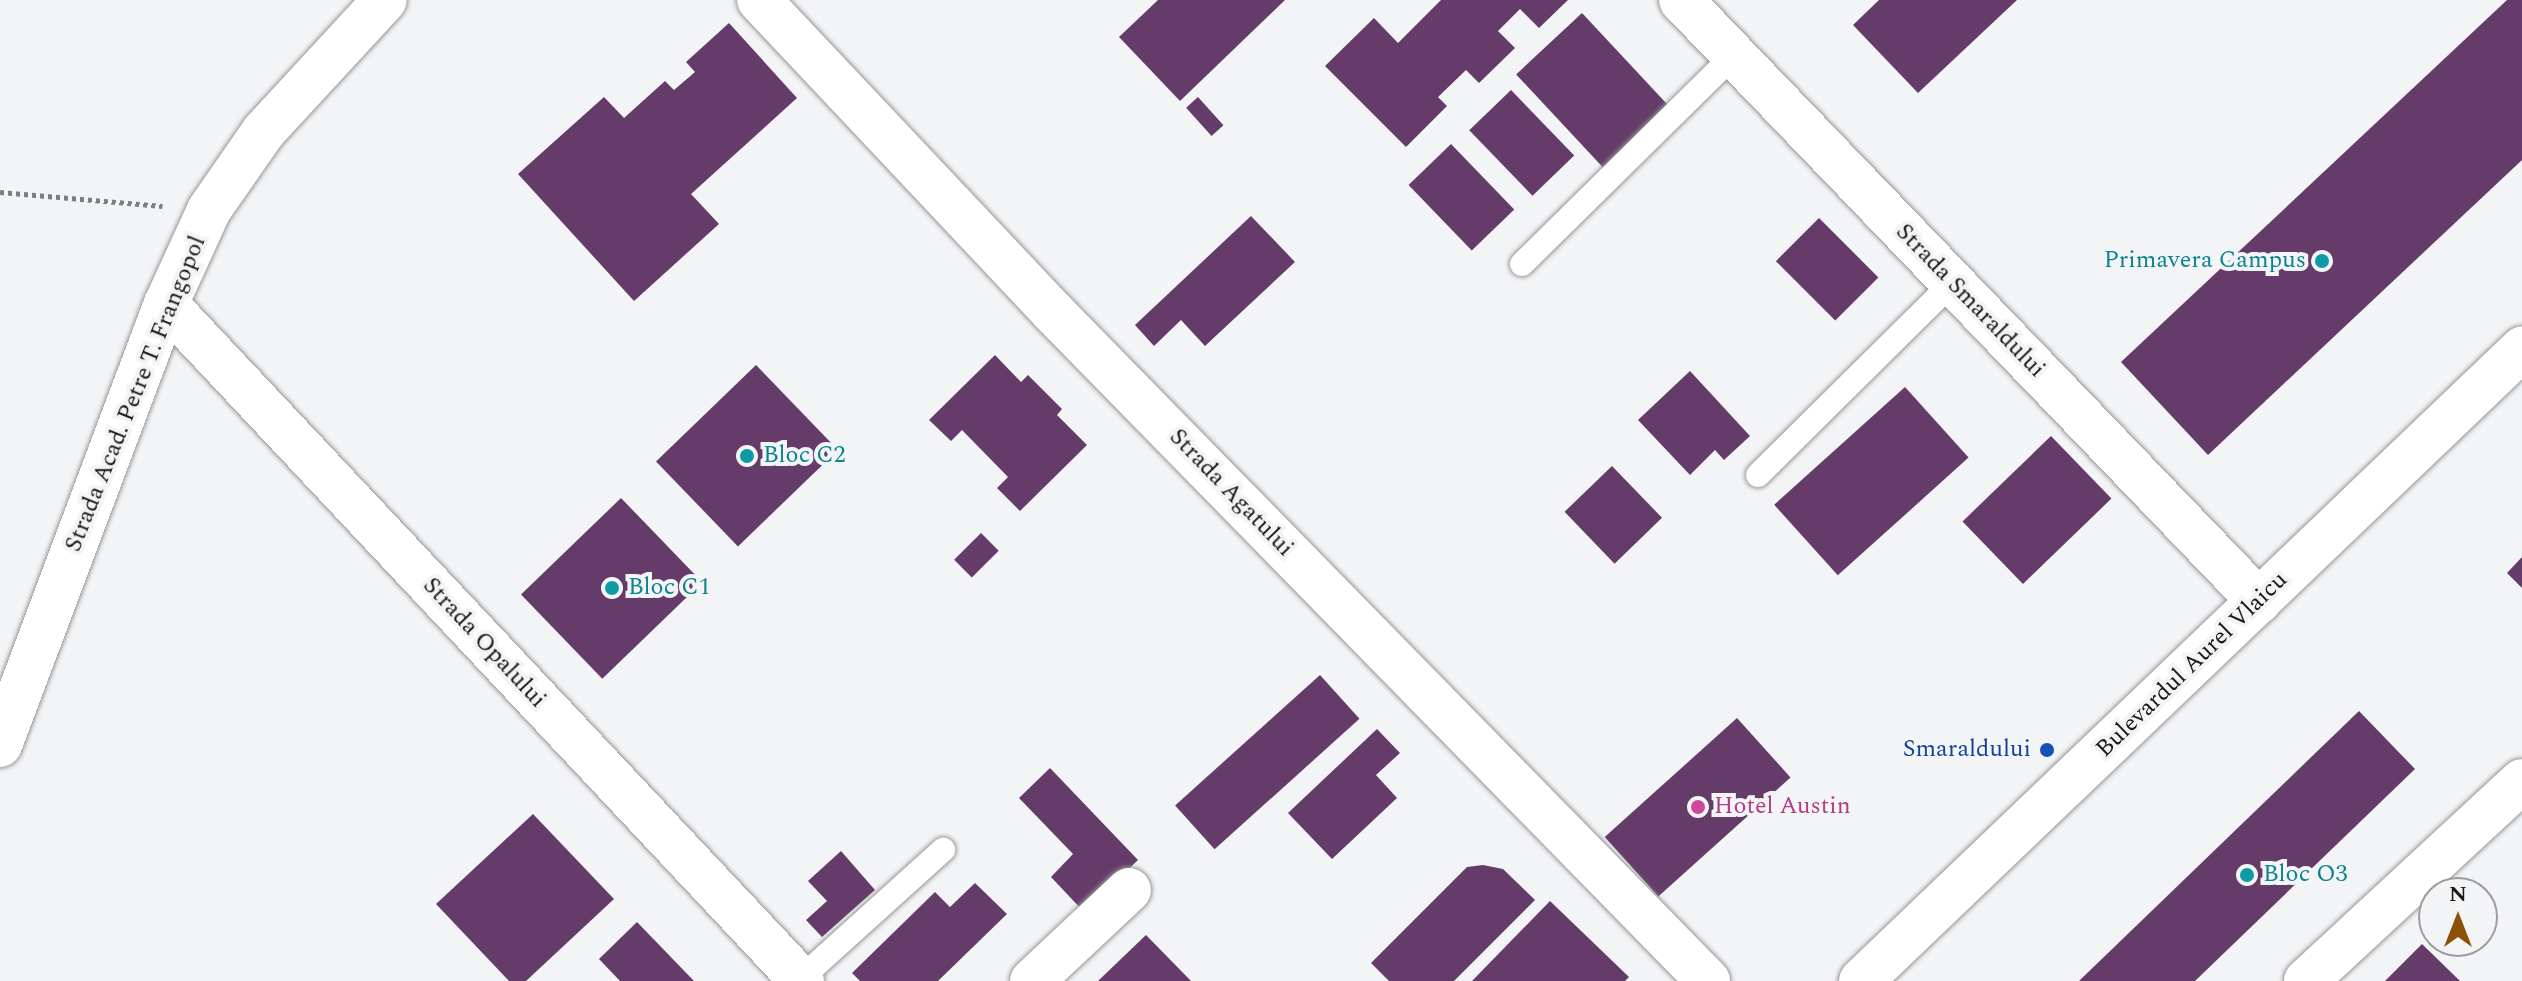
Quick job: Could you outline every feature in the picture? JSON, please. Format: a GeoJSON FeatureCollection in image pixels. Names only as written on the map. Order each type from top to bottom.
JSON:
{"type":"FeatureCollection","features":[{"type":"Feature","properties":{"kind":"street","name":"Strada Acad. Petre T. Frangopol"},"geometry":{"type":"LineString","coordinates":[[0,745],[166,304],[209,210],[264,131],[385,0]]}},
{"type":"Feature","properties":{"kind":"street","name":"Strada Agatului"},"geometry":{"type":"LineString","coordinates":[[759,0],[1051,310],[1708,981]]}},
{"type":"Feature","properties":{"kind":"street","name":"Strada Smaraldului"},"geometry":{"type":"LineString","coordinates":[[1681,0],[2259,601]]}},
{"type":"Feature","properties":{"kind":"street","name":"Strada Opalului"},"geometry":{"type":"LineString","coordinates":[[166,304],[801,980]]}},
{"type":"Feature","properties":{"kind":"street","name":"Bulevardul Aurel Vlaicu"},"geometry":{"type":"LineString","coordinates":[[1861,981],[2522,349]]}},
{"type":"Feature","properties":{"kind":"street","name":"Bulevardul Aurel Vlaicu"},"geometry":{"type":"LineString","coordinates":[[1889,981],[2522,374]]}},
{"type":"Feature","properties":{"kind":"street"},"geometry":{"type":"LineString","coordinates":[[2306,981],[2522,781]]}},
{"type":"Feature","properties":{"kind":"street"},"geometry":{"type":"LineString","coordinates":[[1032,981],[1129,890]]}},
{"type":"Feature","properties":{"kind":"lane"},"geometry":{"type":"LineString","coordinates":[[1522,264],[1734,55]]}},
{"type":"Feature","properties":{"kind":"lane"},"geometry":{"type":"LineString","coordinates":[[1758,475],[1952,283]]}},
{"type":"Feature","properties":{"kind":"lane"},"geometry":{"type":"LineString","coordinates":[[801,980],[943,850]]}},
{"type":"Feature","properties":{"kind":"path"},"geometry":{"type":"LineString","coordinates":[[0,192],[209,210]]}},
{"type":"Feature","properties":{"kind":"building"},"geometry":{"type":"Polygon","coordinates":[[[1158,0],[1285,0],[1180,101],[1119,37],[1158,0]]]}},
{"type":"Feature","properties":{"kind":"building"},"geometry":{"type":"Polygon","coordinates":[[[1441,0],[1568,0],[1539,28],[1520,9],[1498,31],[1515,48],[1479,83],[1466,70],[1438,97],[1447,106],[1406,147],[1325,66],[1374,18],[1398,43],[1441,0]]]}},
{"type":"Feature","properties":{"kind":"building"},"geometry":{"type":"Polygon","coordinates":[[[1879,0],[2017,0],[1918,93],[1853,25],[1879,0]]]}},
{"type":"Feature","properties":{"kind":"building","name":"Primavera Campus"},"geometry":{"type":"Polygon","coordinates":[[[2507,0],[2522,0],[2522,160],[2208,455],[2121,362],[2507,0]]]}},
{"type":"Feature","properties":{"kind":"building"},"geometry":{"type":"Polygon","coordinates":[[[1582,13],[1669,107],[1603,168],[1516,74],[1582,13]]]}},
{"type":"Feature","properties":{"kind":"building"},"geometry":{"type":"Polygon","coordinates":[[[729,23],[797,98],[691,194],[719,224],[634,301],[518,174],[604,97],[624,118],[665,81],[674,90],[695,72],[686,62],[729,23]]]}},
{"type":"Feature","properties":{"kind":"building"},"geometry":{"type":"Polygon","coordinates":[[[1511,90],[1574,155],[1532,196],[1469,130],[1511,90]]]}},
{"type":"Feature","properties":{"kind":"building"},"geometry":{"type":"Polygon","coordinates":[[[1198,97],[1223,125],[1212,136],[1186,108],[1198,97]]]}},
{"type":"Feature","properties":{"kind":"building"},"geometry":{"type":"Polygon","coordinates":[[[1451,144],[1514,209],[1472,250],[1409,185],[1451,144]]]}},
{"type":"Feature","properties":{"kind":"building"},"geometry":{"type":"Polygon","coordinates":[[[1251,216],[1295,262],[1205,346],[1181,320],[1154,346],[1135,325],[1251,216]]]}},
{"type":"Feature","properties":{"kind":"building"},"geometry":{"type":"Polygon","coordinates":[[[1819,218],[1878,277],[1835,321],[1776,261],[1819,218]]]}},
{"type":"Feature","properties":{"kind":"building"},"geometry":{"type":"Polygon","coordinates":[[[995,355],[1021,382],[1028,375],[1062,409],[1057,415],[1087,445],[1020,511],[997,488],[1008,477],[962,430],[951,441],[929,420],[995,355]]]}},
{"type":"Feature","properties":{"kind":"building","name":"Bloc C2"},"geometry":{"type":"Polygon","coordinates":[[[756,365],[838,450],[738,546],[656,462],[756,365]]]}},
{"type":"Feature","properties":{"kind":"building"},"geometry":{"type":"Polygon","coordinates":[[[1690,371],[1750,436],[1724,460],[1715,450],[1690,475],[1638,420],[1690,371]]]}},
{"type":"Feature","properties":{"kind":"building"},"geometry":{"type":"Polygon","coordinates":[[[1905,387],[1969,458],[1838,575],[1774,505],[1905,387]]]}},
{"type":"Feature","properties":{"kind":"building"},"geometry":{"type":"Polygon","coordinates":[[[2051,436],[2111,499],[2023,584],[1963,521],[2051,436]]]}},
{"type":"Feature","properties":{"kind":"building"},"geometry":{"type":"Polygon","coordinates":[[[1612,466],[1662,518],[1615,564],[1565,512],[1612,466]]]}},
{"type":"Feature","properties":{"kind":"building","name":"Bloc C1"},"geometry":{"type":"Polygon","coordinates":[[[621,498],[702,582],[602,679],[521,595],[621,498]]]}},
{"type":"Feature","properties":{"kind":"building"},"geometry":{"type":"Polygon","coordinates":[[[981,533],[999,551],[972,578],[954,560],[981,533]]]}},
{"type":"Feature","properties":{"kind":"building"},"geometry":{"type":"Polygon","coordinates":[[[2522,557],[2522,588],[2507,573],[2522,557]]]}},
{"type":"Feature","properties":{"kind":"building"},"geometry":{"type":"Polygon","coordinates":[[[1320,675],[1359,719],[1215,849],[1175,805],[1320,675]]]}},
{"type":"Feature","properties":{"kind":"building","name":"Bloc O3"},"geometry":{"type":"Polygon","coordinates":[[[2359,711],[2415,769],[2195,981],[2079,981],[2359,711]]]}},
{"type":"Feature","properties":{"kind":"building","name":"Hotel Austin"},"geometry":{"type":"Polygon","coordinates":[[[1737,718],[1791,777],[1658,897],[1605,837],[1737,718]]]}},
{"type":"Feature","properties":{"kind":"building"},"geometry":{"type":"Polygon","coordinates":[[[1377,729],[1400,753],[1376,775],[1397,798],[1332,859],[1288,813],[1377,729]]]}},
{"type":"Feature","properties":{"kind":"building"},"geometry":{"type":"Polygon","coordinates":[[[1050,768],[1138,860],[1084,912],[1051,877],[1073,854],[1019,798],[1050,768]]]}},
{"type":"Feature","properties":{"kind":"building"},"geometry":{"type":"Polygon","coordinates":[[[533,814],[614,899],[526,981],[509,981],[436,904],[533,814]]]}},
{"type":"Feature","properties":{"kind":"building"},"geometry":{"type":"Polygon","coordinates":[[[841,851],[875,890],[822,937],[806,920],[827,901],[808,881],[841,851]]]}},
{"type":"Feature","properties":{"kind":"building"},"geometry":{"type":"Polygon","coordinates":[[[1483,865],[1503,869],[1535,900],[1454,981],[1389,981],[1371,963],[1467,867],[1483,865]]]}},
{"type":"Feature","properties":{"kind":"building"},"geometry":{"type":"Polygon","coordinates":[[[975,883],[1007,914],[938,981],[860,981],[852,973],[935,892],[950,907],[975,883]]]}},
{"type":"Feature","properties":{"kind":"building"},"geometry":{"type":"Polygon","coordinates":[[[1550,901],[1629,977],[1625,981],[1472,981],[1550,901]]]}},
{"type":"Feature","properties":{"kind":"building"},"geometry":{"type":"Polygon","coordinates":[[[637,922],[694,981],[620,981],[599,959],[637,922]]]}},
{"type":"Feature","properties":{"kind":"building"},"geometry":{"type":"Polygon","coordinates":[[[1146,935],[1191,981],[1098,981],[1146,935]]]}},
{"type":"Feature","properties":{"kind":"building"},"geometry":{"type":"Polygon","coordinates":[[[2418,948],[2418,957],[2435,957],[2460,981],[2385,981],[2418,948]]]}},
{"type":"Feature","properties":{"kind":"place","name":"Primavera Campus"},"geometry":{"type":"Point","coordinates":[2322,261]}},
{"type":"Feature","properties":{"kind":"place","name":"Bloc C2"},"geometry":{"type":"Point","coordinates":[747,456]}},
{"type":"Feature","properties":{"kind":"place","name":"Bloc C1"},"geometry":{"type":"Point","coordinates":[612,588]}},
{"type":"Feature","properties":{"kind":"place","name":"Smaraldului"},"geometry":{"type":"Point","coordinates":[2047,750]}},
{"type":"Feature","properties":{"kind":"place","name":"Hotel Austin"},"geometry":{"type":"Point","coordinates":[1698,807]}},
{"type":"Feature","properties":{"kind":"place","name":"Bloc O3"},"geometry":{"type":"Point","coordinates":[2247,875]}}]}
